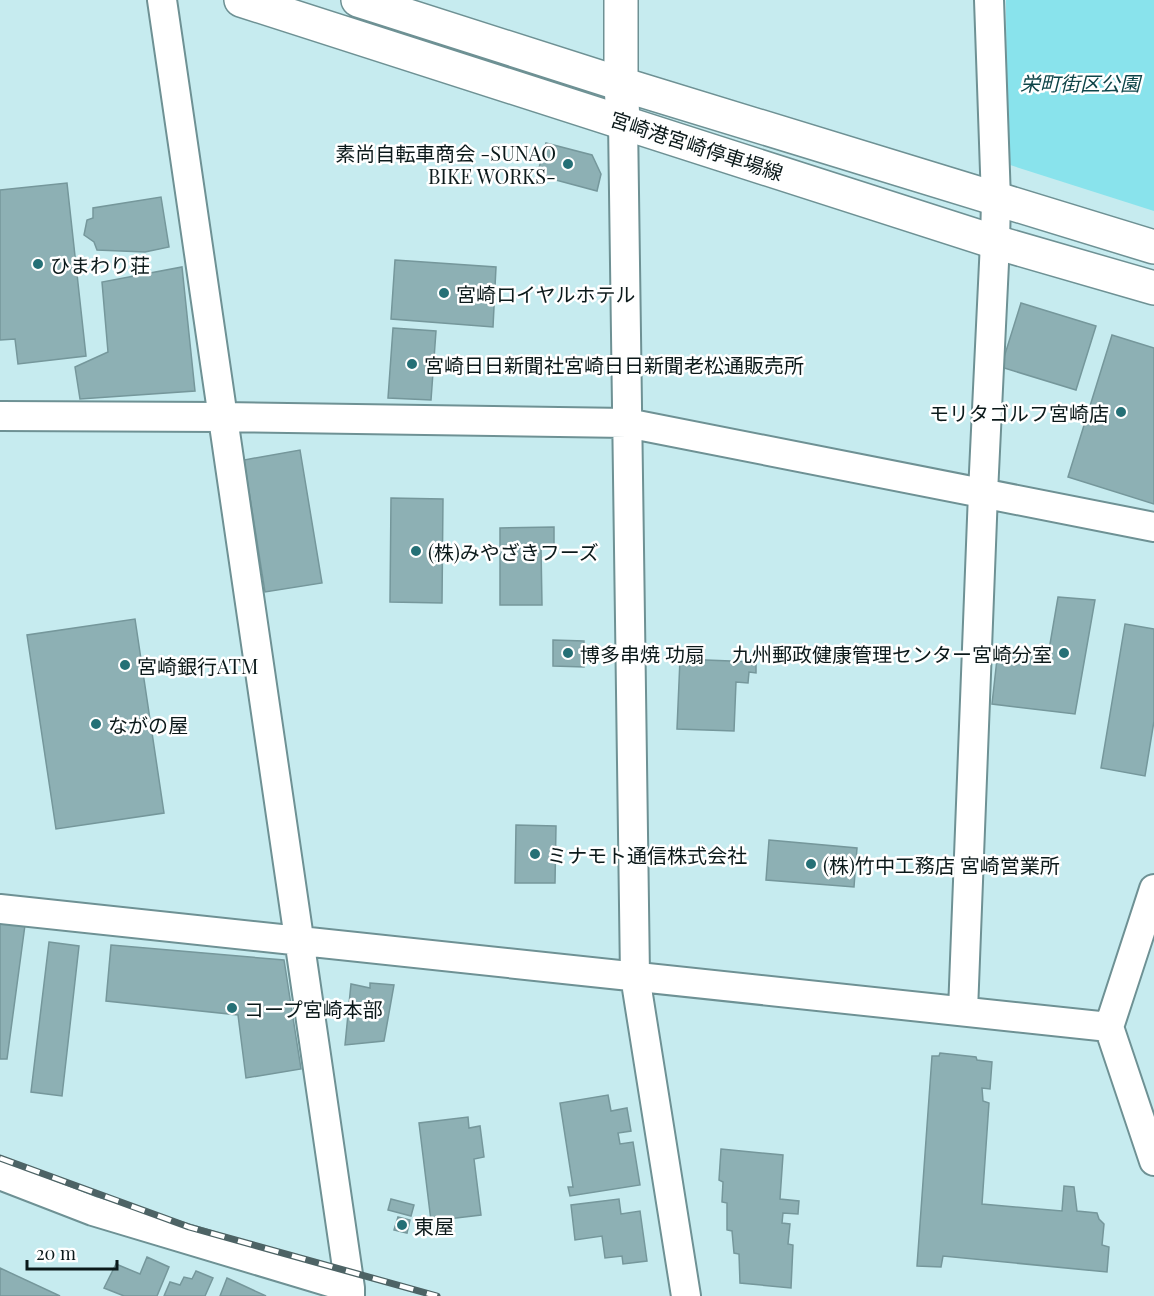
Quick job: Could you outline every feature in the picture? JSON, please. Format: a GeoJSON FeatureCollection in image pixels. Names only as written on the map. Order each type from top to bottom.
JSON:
{"type":"FeatureCollection","features":[{"type":"Feature","properties":{"kind":"main road","name":"宮崎港宮崎停車場線"},"geometry":{"type":"LineString","coordinates":[[241,0],[995,242],[1154,288]]}},
{"type":"Feature","properties":{"kind":"main road","name":"宮崎港宮崎停車場線"},"geometry":{"type":"LineString","coordinates":[[358,0],[621,84],[1154,247]]}},
{"type":"Feature","properties":{"kind":"main road"},"geometry":{"type":"LineString","coordinates":[[621,0],[623,121]]}},
{"type":"Feature","properties":{"kind":"street"},"geometry":{"type":"LineString","coordinates":[[0,1175],[93,1211],[350,1292],[162,0]]}},
{"type":"Feature","properties":{"kind":"street"},"geometry":{"type":"LineString","coordinates":[[963,1011],[995,242],[996,200],[989,0]]}},
{"type":"Feature","properties":{"kind":"street"},"geometry":{"type":"LineString","coordinates":[[623,121],[635,976],[686,1296]]}},
{"type":"Feature","properties":{"kind":"street"},"geometry":{"type":"LineString","coordinates":[[0,416],[627,423],[1154,527]]}},
{"type":"Feature","properties":{"kind":"street"},"geometry":{"type":"LineString","coordinates":[[1154,889],[1109,1027],[1154,1161]]}},
{"type":"Feature","properties":{"kind":"street"},"geometry":{"type":"LineString","coordinates":[[0,909],[1109,1027]]}},
{"type":"Feature","properties":{"kind":"green space","name":"栄町街区公園"},"geometry":{"type":"Polygon","coordinates":[[[1006,0],[1154,0],[1154,211],[1007,164],[1006,0]]]}},
{"type":"Feature","properties":{"kind":"building","name":"素尚自転車商会 -SUNAO BIKE WORKS-"},"geometry":{"type":"Polygon","coordinates":[[[546,143],[592,155],[601,174],[597,191],[537,175],[546,143]]]}},
{"type":"Feature","properties":{"kind":"building","name":"ひまわり荘"},"geometry":{"type":"Polygon","coordinates":[[[67,183],[86,356],[18,364],[15,339],[0,340],[0,190],[67,183]]]}},
{"type":"Feature","properties":{"kind":"building"},"geometry":{"type":"Polygon","coordinates":[[[161,197],[169,247],[145,252],[97,250],[94,242],[84,235],[87,220],[93,218],[93,208],[161,197]]]}},
{"type":"Feature","properties":{"kind":"building","name":"宮崎ロイヤルホテル"},"geometry":{"type":"Polygon","coordinates":[[[395,260],[496,267],[493,327],[391,319],[395,260]]]}},
{"type":"Feature","properties":{"kind":"building"},"geometry":{"type":"Polygon","coordinates":[[[182,267],[195,391],[80,399],[75,367],[108,352],[102,282],[182,267]]]}},
{"type":"Feature","properties":{"kind":"building"},"geometry":{"type":"Polygon","coordinates":[[[1021,303],[1096,326],[1076,390],[1001,367],[1021,303]]]}},
{"type":"Feature","properties":{"kind":"building","name":"宮崎日日新聞社宮崎日日新聞老松通販売所"},"geometry":{"type":"Polygon","coordinates":[[[393,328],[436,331],[431,400],[388,398],[393,328]]]}},
{"type":"Feature","properties":{"kind":"building","name":"モリタゴルフ宮崎店"},"geometry":{"type":"Polygon","coordinates":[[[1112,335],[1154,348],[1154,504],[1068,477],[1112,335]]]}},
{"type":"Feature","properties":{"kind":"building"},"geometry":{"type":"Polygon","coordinates":[[[300,450],[322,583],[265,592],[244,460],[300,450]]]}},
{"type":"Feature","properties":{"kind":"building","name":"(株)みやざきフーズ"},"geometry":{"type":"Polygon","coordinates":[[[391,498],[443,499],[442,603],[390,602],[391,498]]]}},
{"type":"Feature","properties":{"kind":"building"},"geometry":{"type":"Polygon","coordinates":[[[554,527],[554,548],[541,547],[542,605],[500,605],[500,528],[554,527]]]}},
{"type":"Feature","properties":{"kind":"building","name":"九州郵政健康管理センター宮崎分室"},"geometry":{"type":"Polygon","coordinates":[[[1058,597],[1095,600],[1075,714],[992,704],[998,650],[1036,657],[1049,650],[1058,597]]]}},
{"type":"Feature","properties":{"kind":"building","name":"ながの屋"},"geometry":{"type":"Polygon","coordinates":[[[135,619],[164,813],[56,829],[27,635],[135,619]]]}},
{"type":"Feature","properties":{"kind":"building"},"geometry":{"type":"Polygon","coordinates":[[[1125,624],[1154,629],[1154,721],[1145,776],[1101,768],[1125,624]]]}},
{"type":"Feature","properties":{"kind":"building","name":"博多串焼 功扇"},"geometry":{"type":"Polygon","coordinates":[[[553,640],[584,641],[584,667],[553,666],[553,640]]]}},
{"type":"Feature","properties":{"kind":"building"},"geometry":{"type":"Polygon","coordinates":[[[680,659],[756,662],[756,673],[749,672],[748,683],[736,682],[734,731],[677,729],[680,659]]]}},
{"type":"Feature","properties":{"kind":"building","name":"ミナモト通信株式会社"},"geometry":{"type":"Polygon","coordinates":[[[516,825],[556,826],[555,883],[515,883],[516,825]]]}},
{"type":"Feature","properties":{"kind":"building","name":"(株)竹中工務店 宮崎営業所"},"geometry":{"type":"Polygon","coordinates":[[[769,840],[857,848],[854,887],[766,880],[769,840]]]}},
{"type":"Feature","properties":{"kind":"building"},"geometry":{"type":"Polygon","coordinates":[[[0,922],[25,925],[7,1059],[0,1059],[0,922]]]}},
{"type":"Feature","properties":{"kind":"building"},"geometry":{"type":"Polygon","coordinates":[[[49,942],[79,946],[62,1096],[31,1092],[49,942]]]}},
{"type":"Feature","properties":{"kind":"building","name":"コープ宮崎本部"},"geometry":{"type":"Polygon","coordinates":[[[111,945],[284,960],[301,1069],[246,1078],[238,1015],[106,1001],[111,945]]]}},
{"type":"Feature","properties":{"kind":"building"},"geometry":{"type":"Polygon","coordinates":[[[370,983],[394,985],[384,1041],[345,1045],[351,984],[370,988],[370,983]]]}},
{"type":"Feature","properties":{"kind":"building"},"geometry":{"type":"Polygon","coordinates":[[[940,1053],[976,1057],[977,1060],[992,1062],[990,1089],[982,1088],[983,1101],[989,1103],[982,1204],[1062,1211],[1064,1186],[1074,1187],[1077,1211],[1097,1213],[1104,1224],[1102,1245],[1109,1247],[1107,1272],[943,1256],[941,1267],[917,1266],[932,1056],[939,1056],[940,1053]]]}},
{"type":"Feature","properties":{"kind":"building"},"geometry":{"type":"Polygon","coordinates":[[[608,1095],[611,1111],[627,1108],[631,1131],[618,1133],[620,1144],[633,1142],[640,1185],[570,1196],[568,1187],[573,1187],[560,1103],[608,1095]]]}},
{"type":"Feature","properties":{"kind":"building"},"geometry":{"type":"Polygon","coordinates":[[[468,1117],[469,1128],[480,1126],[484,1157],[474,1159],[481,1215],[431,1221],[419,1123],[468,1117]]]}},
{"type":"Feature","properties":{"kind":"building"},"geometry":{"type":"Polygon","coordinates":[[[721,1149],[783,1155],[780,1199],[799,1201],[798,1214],[783,1213],[782,1223],[790,1224],[788,1244],[793,1245],[791,1288],[740,1283],[739,1254],[734,1253],[732,1231],[727,1230],[727,1203],[722,1202],[723,1182],[719,1180],[721,1149]]]}},
{"type":"Feature","properties":{"kind":"building"},"geometry":{"type":"Polygon","coordinates":[[[391,1199],[414,1205],[411,1216],[388,1210],[391,1199]]]}},
{"type":"Feature","properties":{"kind":"building"},"geometry":{"type":"Polygon","coordinates":[[[619,1199],[621,1214],[640,1211],[647,1261],[623,1264],[622,1256],[605,1258],[602,1236],[575,1240],[571,1205],[619,1199]]]}},
{"type":"Feature","properties":{"kind":"building","name":"東屋"},"geometry":{"type":"Polygon","coordinates":[[[398,1217],[410,1220],[407,1233],[394,1230],[398,1217]]]}},
{"type":"Feature","properties":{"kind":"building"},"geometry":{"type":"Polygon","coordinates":[[[147,1257],[169,1267],[157,1296],[124,1296],[104,1288],[116,1264],[140,1274],[147,1257]]]}},
{"type":"Feature","properties":{"kind":"building"},"geometry":{"type":"Polygon","coordinates":[[[0,1268],[60,1296],[0,1296],[0,1268]]]}},
{"type":"Feature","properties":{"kind":"building"},"geometry":{"type":"Polygon","coordinates":[[[196,1271],[213,1278],[205,1296],[164,1296],[170,1282],[180,1285],[184,1277],[192,1279],[196,1271]]]}},
{"type":"Feature","properties":{"kind":"building"},"geometry":{"type":"Polygon","coordinates":[[[227,1278],[266,1296],[220,1296],[227,1278]]]}},
{"type":"Feature","properties":{"kind":"railway"},"geometry":{"type":"LineString","coordinates":[[0,1158],[189,1227],[437,1296]]}},
{"type":"Feature","properties":{"kind":"place","name":"素尚自転車商会 -SUNAO BIKE WORKS-"},"geometry":{"type":"Point","coordinates":[568,164]}},
{"type":"Feature","properties":{"kind":"place","name":"ひまわり荘"},"geometry":{"type":"Point","coordinates":[38,264]}},
{"type":"Feature","properties":{"kind":"place","name":"宮崎ロイヤルホテル"},"geometry":{"type":"Point","coordinates":[444,293]}},
{"type":"Feature","properties":{"kind":"place","name":"宮崎日日新聞社宮崎日日新聞老松通販売所"},"geometry":{"type":"Point","coordinates":[412,364]}},
{"type":"Feature","properties":{"kind":"place","name":"モリタゴルフ宮崎店"},"geometry":{"type":"Point","coordinates":[1121,412]}},
{"type":"Feature","properties":{"kind":"place","name":"(株)みやざきフーズ"},"geometry":{"type":"Point","coordinates":[416,551]}},
{"type":"Feature","properties":{"kind":"place","name":"博多串焼 功扇"},"geometry":{"type":"Point","coordinates":[568,653]}},
{"type":"Feature","properties":{"kind":"place","name":"九州郵政健康管理センター宮崎分室"},"geometry":{"type":"Point","coordinates":[1064,653]}},
{"type":"Feature","properties":{"kind":"place","name":"宮崎銀行ATM"},"geometry":{"type":"Point","coordinates":[125,665]}},
{"type":"Feature","properties":{"kind":"place","name":"ながの屋"},"geometry":{"type":"Point","coordinates":[96,724]}},
{"type":"Feature","properties":{"kind":"place","name":"ミナモト通信株式会社"},"geometry":{"type":"Point","coordinates":[535,854]}},
{"type":"Feature","properties":{"kind":"place","name":"(株)竹中工務店 宮崎営業所"},"geometry":{"type":"Point","coordinates":[811,864]}},
{"type":"Feature","properties":{"kind":"place","name":"コープ宮崎本部"},"geometry":{"type":"Point","coordinates":[232,1008]}},
{"type":"Feature","properties":{"kind":"place","name":"東屋"},"geometry":{"type":"Point","coordinates":[402,1225]}}]}
